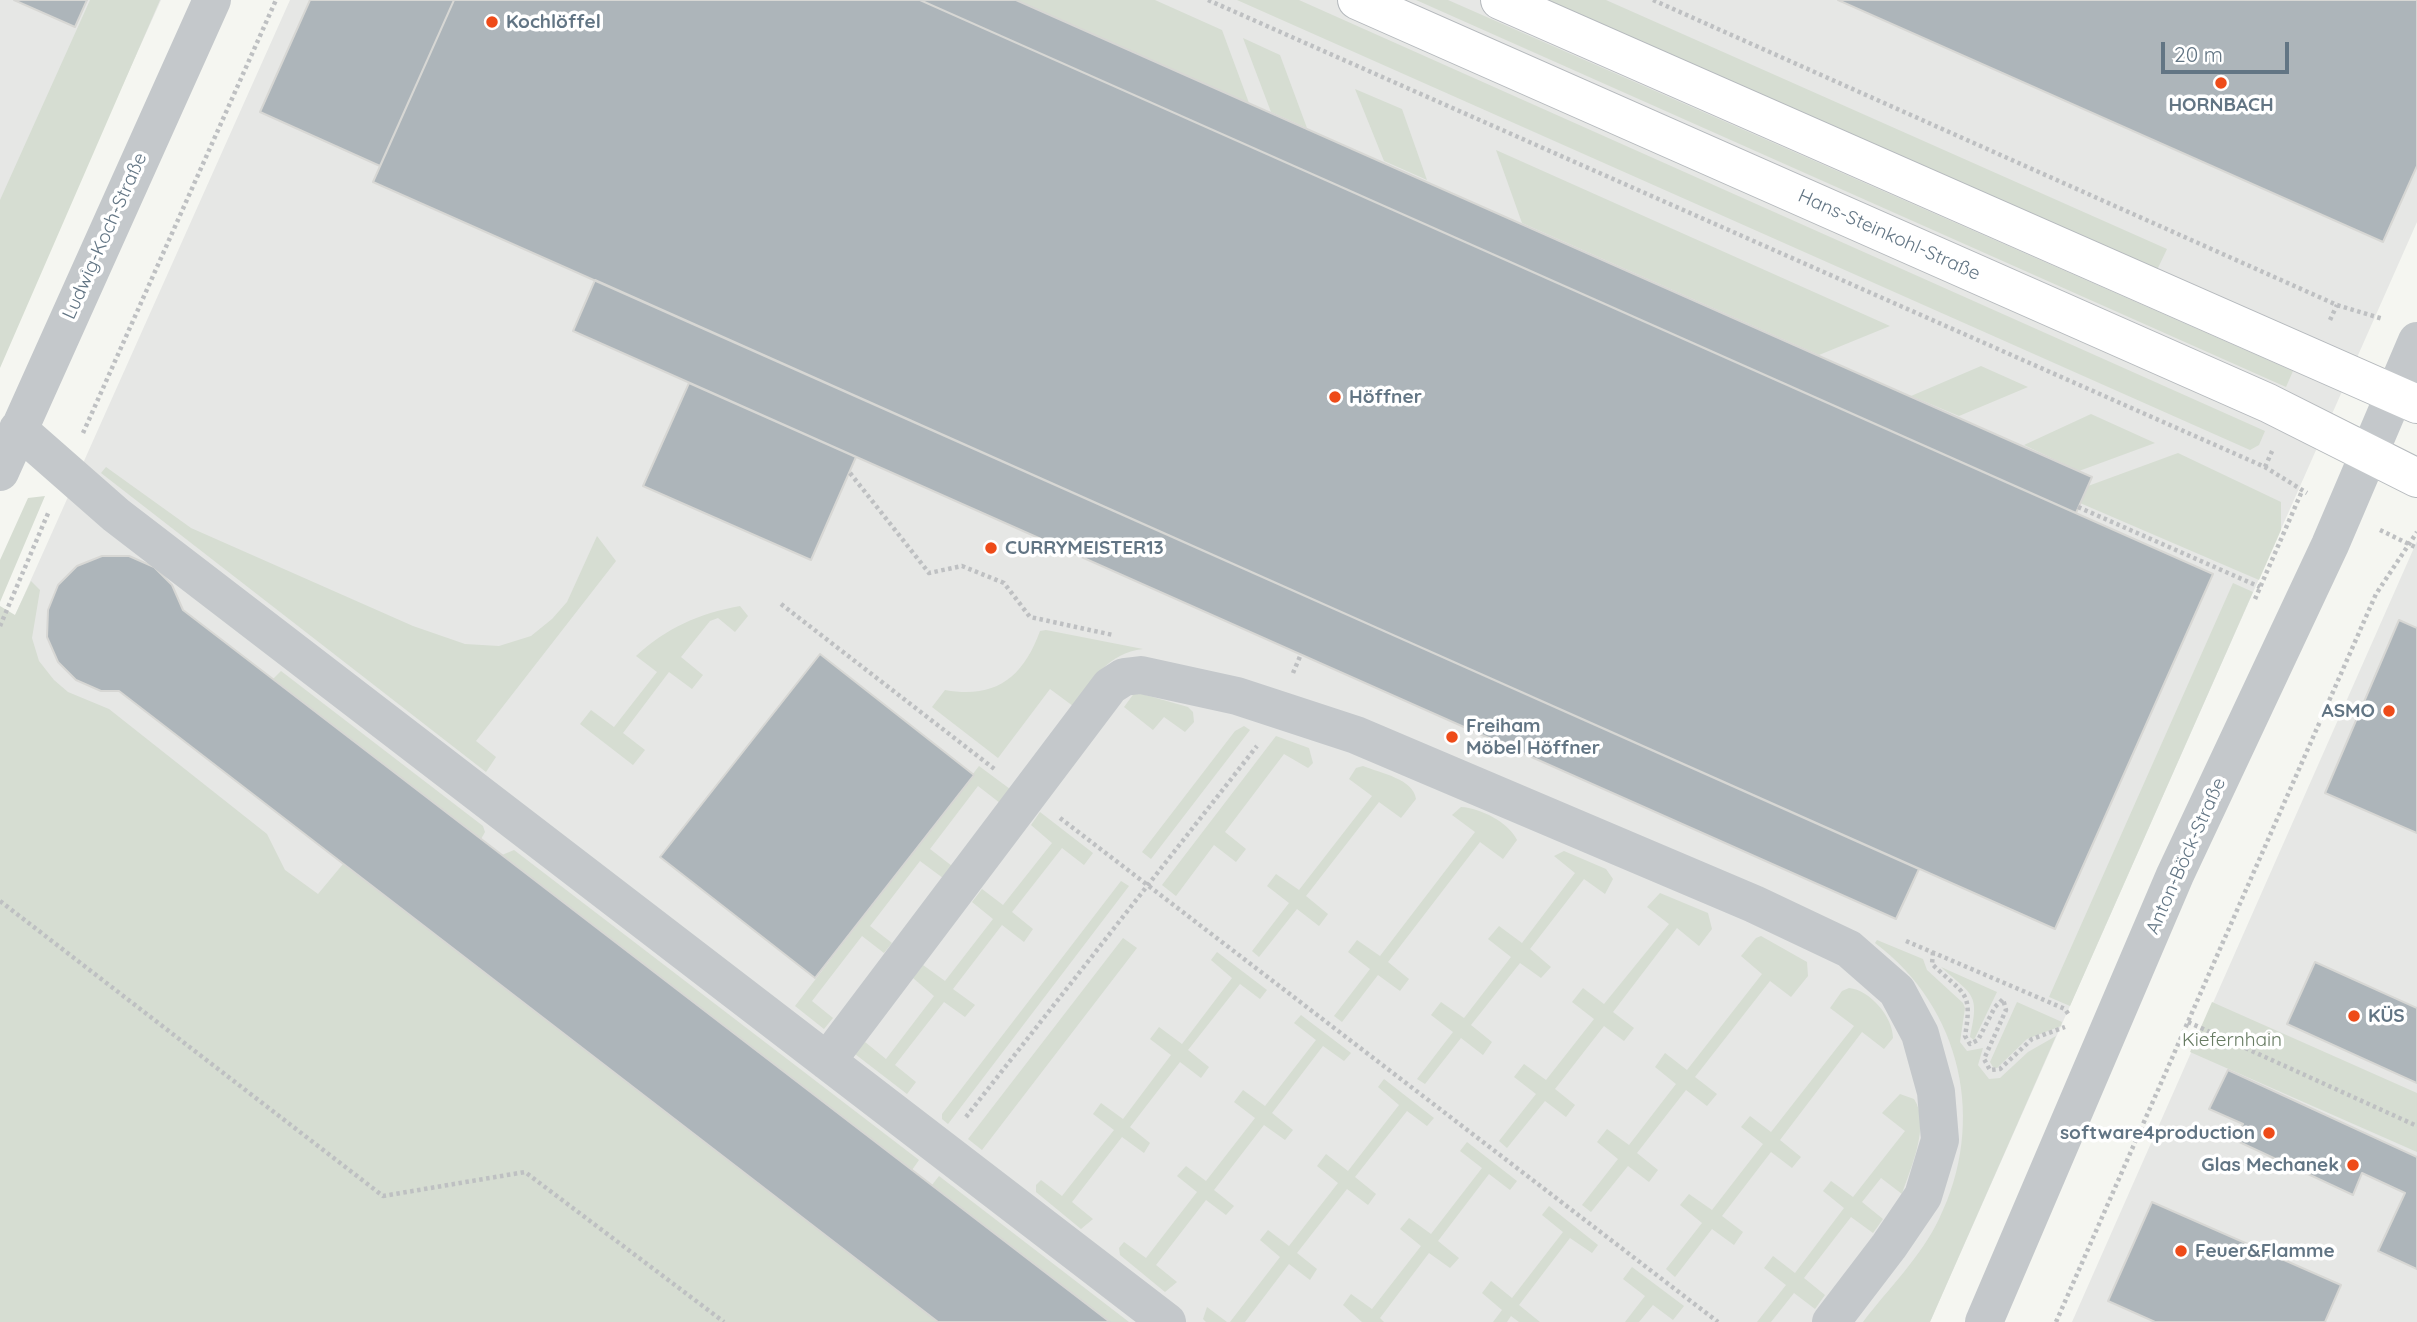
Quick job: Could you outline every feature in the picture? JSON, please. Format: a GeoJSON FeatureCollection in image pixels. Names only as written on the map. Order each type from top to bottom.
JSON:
{"type":"FeatureCollection","features":[{"type":"Feature","properties":{"kind":"main road","name":"Hans-Steinkohl-Straße"},"geometry":{"type":"LineString","coordinates":[[1357,0],[2268,403],[2417,478]]}},
{"type":"Feature","properties":{"kind":"main road"},"geometry":{"type":"LineString","coordinates":[[1500,0],[2406,398]]}},
{"type":"Feature","properties":{"kind":"street","name":"Ludwig-Koch-Straße"},"geometry":{"type":"LineString","coordinates":[[0,472],[212,0]]}},
{"type":"Feature","properties":{"kind":"street","name":"Anton-Böck-Straße"},"geometry":{"type":"LineString","coordinates":[[1984,1322],[2175,875],[2370,453],[2406,398],[2405,332]]}},
{"type":"Feature","properties":{"kind":"street"},"geometry":{"type":"LineString","coordinates":[[18,429],[116,515],[1167,1322]]}},
{"type":"Feature","properties":{"kind":"street"},"geometry":{"type":"LineString","coordinates":[[827,1061],[1110,687],[1124,677],[1141,675],[1237,696],[1356,735],[1754,904],[1849,949],[1897,990],[1920,1034],[1936,1092],[1940,1140],[1923,1196],[1831,1322]]}},
{"type":"Feature","properties":{"kind":"path"},"geometry":{"type":"LineString","coordinates":[[0,626],[65,473],[276,0]]}},
{"type":"Feature","properties":{"kind":"path"},"geometry":{"type":"LineString","coordinates":[[1208,0],[2265,467],[2302,491],[2417,548]]}},
{"type":"Feature","properties":{"kind":"path"},"geometry":{"type":"LineString","coordinates":[[1653,0],[2405,332]]}},
{"type":"Feature","properties":{"kind":"path"},"geometry":{"type":"LineString","coordinates":[[850,474],[929,573],[962,566],[1004,583],[1030,617],[1122,637]]}},
{"type":"Feature","properties":{"kind":"path"},"geometry":{"type":"LineString","coordinates":[[2078,507],[2260,587]]}},
{"type":"Feature","properties":{"kind":"path"},"geometry":{"type":"LineString","coordinates":[[2056,1322],[2376,594],[2417,532]]}},
{"type":"Feature","properties":{"kind":"path"},"geometry":{"type":"LineString","coordinates":[[781,604],[1718,1322]]}},
{"type":"Feature","properties":{"kind":"path"},"geometry":{"type":"LineString","coordinates":[[941,1149],[1262,740],[1301,654]]}},
{"type":"Feature","properties":{"kind":"path"},"geometry":{"type":"LineString","coordinates":[[0,901],[383,1196],[525,1172],[724,1322]]}},
{"type":"Feature","properties":{"kind":"path"},"geometry":{"type":"LineString","coordinates":[[1849,949],[1871,927],[2065,1009]]}},
{"type":"Feature","properties":{"kind":"path"},"geometry":{"type":"LineString","coordinates":[[1933,952],[1932,964],[1968,999],[1970,1007],[1965,1036],[1970,1044],[1978,1040],[1995,1007],[2003,999],[2006,1010],[1984,1059],[1990,1069],[2000,1069],[2032,1040],[2074,1023]]}},
{"type":"Feature","properties":{"kind":"path"},"geometry":{"type":"LineString","coordinates":[[2188,1022],[2417,1126]]}},
{"type":"Feature","properties":{"kind":"shaded area"},"geometry":{"type":"Polygon","coordinates":[[[0,0],[161,0],[0,357],[0,0]]]}},
{"type":"Feature","properties":{"kind":"shaded area"},"geometry":{"type":"Polygon","coordinates":[[[290,0],[2417,0],[2417,222],[1930,1322],[830,1322],[0,649],[290,0]]]}},
{"type":"Feature","properties":{"kind":"shaded area"},"geometry":{"type":"Polygon","coordinates":[[[2417,541],[2417,1322],[2072,1322],[2417,541]]]}},
{"type":"Feature","properties":{"kind":"green space"},"geometry":{"type":"Polygon","coordinates":[[[90,0],[160,0],[0,368],[0,200],[90,0]]]}},
{"type":"Feature","properties":{"kind":"green space"},"geometry":{"type":"Polygon","coordinates":[[[1016,0],[1155,0],[1222,30],[1249,103],[1016,0]]]}},
{"type":"Feature","properties":{"kind":"green space"},"geometry":{"type":"Polygon","coordinates":[[[1237,0],[1299,0],[2265,431],[2259,445],[2250,450],[1237,0]]]}},
{"type":"Feature","properties":{"kind":"green space"},"geometry":{"type":"Polygon","coordinates":[[[1416,0],[1448,0],[2293,371],[2286,387],[1416,0]]]}},
{"type":"Feature","properties":{"kind":"green space"},"geometry":{"type":"Polygon","coordinates":[[[1548,0],[1606,0],[2167,249],[2157,270],[1548,0]]]}},
{"type":"Feature","properties":{"kind":"green space"},"geometry":{"type":"Polygon","coordinates":[[[1243,38],[1280,55],[1307,128],[1271,112],[1243,38]]]}},
{"type":"Feature","properties":{"kind":"green space"},"geometry":{"type":"Polygon","coordinates":[[[1355,89],[1402,109],[1427,180],[1384,161],[1355,89]]]}},
{"type":"Feature","properties":{"kind":"green space"},"geometry":{"type":"Polygon","coordinates":[[[1496,150],[1890,326],[1819,355],[1522,223],[1496,150]]]}},
{"type":"Feature","properties":{"kind":"green space"},"geometry":{"type":"Polygon","coordinates":[[[1981,366],[2028,387],[1959,416],[1911,396],[1981,366]]]}},
{"type":"Feature","properties":{"kind":"green space"},"geometry":{"type":"Polygon","coordinates":[[[2091,414],[2155,443],[2079,471],[2024,445],[2091,414]]]}},
{"type":"Feature","properties":{"kind":"green space"},"geometry":{"type":"Polygon","coordinates":[[[2178,453],[2281,502],[2281,530],[2259,580],[2080,503],[2088,486],[2178,453]]]}},
{"type":"Feature","properties":{"kind":"green space"},"geometry":{"type":"Polygon","coordinates":[[[106,467],[191,528],[413,626],[465,644],[499,646],[531,636],[552,619],[567,602],[597,536],[616,561],[476,741],[496,757],[486,772],[101,473],[106,467]]]}},
{"type":"Feature","properties":{"kind":"green space"},"geometry":{"type":"Polygon","coordinates":[[[45,496],[0,602],[0,560],[28,498],[45,496]]]}},
{"type":"Feature","properties":{"kind":"green space"},"geometry":{"type":"Polygon","coordinates":[[[31,581],[40,590],[32,638],[39,661],[54,680],[68,692],[109,709],[267,834],[285,870],[318,894],[343,864],[938,1322],[0,1322],[0,606],[15,615],[31,581]]]}},
{"type":"Feature","properties":{"kind":"green space"},"geometry":{"type":"Polygon","coordinates":[[[2233,583],[2253,592],[2070,1006],[2049,997],[2233,583]]]}},
{"type":"Feature","properties":{"kind":"green space"},"geometry":{"type":"Polygon","coordinates":[[[740,606],[748,616],[735,632],[718,618],[710,621],[681,657],[703,675],[692,689],[669,672],[623,733],[645,750],[633,765],[580,724],[591,710],[614,727],[657,672],[636,656],[684,623],[740,606]]]}},
{"type":"Feature","properties":{"kind":"green space"},"geometry":{"type":"Polygon","coordinates":[[[1040,631],[1143,649],[1110,662],[1073,706],[1050,689],[998,758],[932,707],[945,690],[979,691],[993,688],[1005,681],[1016,673],[1025,661],[1040,631]]]}},
{"type":"Feature","properties":{"kind":"green space"},"geometry":{"type":"Polygon","coordinates":[[[281,671],[483,826],[485,832],[481,839],[273,679],[281,671]]]}},
{"type":"Feature","properties":{"kind":"green space"},"geometry":{"type":"Polygon","coordinates":[[[1135,692],[1188,707],[1193,712],[1194,722],[1185,732],[1164,717],[1153,730],[1124,707],[1135,692]]]}},
{"type":"Feature","properties":{"kind":"green space"},"geometry":{"type":"Polygon","coordinates":[[[1244,726],[1250,730],[1151,859],[1142,852],[1235,731],[1244,726]]]}},
{"type":"Feature","properties":{"kind":"green space"},"geometry":{"type":"Polygon","coordinates":[[[1276,736],[1309,748],[1313,763],[1308,768],[1284,754],[1225,832],[1246,849],[1236,862],[1214,845],[1176,896],[1162,885],[1276,736]]]}},
{"type":"Feature","properties":{"kind":"green space"},"geometry":{"type":"Polygon","coordinates":[[[979,766],[1010,789],[1000,803],[978,786],[930,849],[952,866],[943,878],[920,861],[870,926],[892,943],[884,953],[862,936],[812,1001],[833,1018],[824,1029],[795,1006],[979,766]]]}},
{"type":"Feature","properties":{"kind":"green space"},"geometry":{"type":"Polygon","coordinates":[[[1363,766],[1403,782],[1414,792],[1416,799],[1401,818],[1379,802],[1306,896],[1328,914],[1319,926],[1297,909],[1259,957],[1252,951],[1289,903],[1267,886],[1276,874],[1299,890],[1372,796],[1349,779],[1356,768],[1363,766]]]}},
{"type":"Feature","properties":{"kind":"green space"},"geometry":{"type":"Polygon","coordinates":[[[1461,807],[1477,810],[1494,818],[1508,828],[1517,840],[1503,859],[1480,842],[1388,962],[1409,979],[1400,991],[1378,975],[1342,1022],[1334,1016],[1370,969],[1348,952],[1357,940],[1380,956],[1475,832],[1452,815],[1461,807]]]}},
{"type":"Feature","properties":{"kind":"green space"},"geometry":{"type":"Polygon","coordinates":[[[1040,812],[1093,853],[1084,865],[1062,848],[1012,912],[1033,929],[1024,942],[1002,925],[953,989],[975,1005],[965,1017],[944,1002],[895,1065],[916,1082],[907,1094],[855,1054],[865,1042],[886,1059],[934,996],[913,978],[923,965],[945,981],[993,919],[972,902],[982,889],[1003,905],[1052,843],[1031,825],[1040,812]]]}},
{"type":"Feature","properties":{"kind":"green space"},"geometry":{"type":"Polygon","coordinates":[[[514,850],[919,1160],[912,1170],[502,855],[514,850]]]}},
{"type":"Feature","properties":{"kind":"green space"},"geometry":{"type":"Polygon","coordinates":[[[1564,851],[1606,869],[1613,879],[1605,894],[1584,879],[1530,949],[1551,967],[1541,978],[1520,963],[1471,1025],[1492,1042],[1483,1055],[1461,1038],[1425,1084],[1417,1079],[1453,1032],[1431,1015],[1441,1002],[1464,1018],[1511,957],[1488,939],[1499,926],[1522,943],[1575,873],[1554,856],[1564,851]]]}},
{"type":"Feature","properties":{"kind":"green space"},"geometry":{"type":"Polygon","coordinates":[[[1121,881],[1129,886],[948,1124],[942,1119],[942,1114],[1121,881]]]}},
{"type":"Feature","properties":{"kind":"green space"},"geometry":{"type":"Polygon","coordinates":[[[1660,893],[1708,913],[1712,929],[1699,946],[1677,928],[1613,1012],[1634,1028],[1624,1041],[1604,1026],[1555,1089],[1575,1105],[1566,1117],[1545,1101],[1507,1148],[1499,1141],[1536,1094],[1514,1077],[1524,1064],[1546,1080],[1594,1019],[1572,1002],[1583,988],[1604,1004],[1669,924],[1647,907],[1660,893]]]}},
{"type":"Feature","properties":{"kind":"green space"},"geometry":{"type":"Polygon","coordinates":[[[1761,936],[1807,962],[1808,976],[1791,997],[1770,981],[1695,1077],[1717,1094],[1707,1106],[1686,1090],[1637,1153],[1658,1170],[1649,1182],[1628,1166],[1591,1212],[1582,1205],[1618,1159],[1597,1142],[1607,1129],[1629,1145],[1676,1084],[1655,1067],[1665,1053],[1687,1070],[1762,974],[1741,956],[1756,938],[1761,936]]]}},
{"type":"Feature","properties":{"kind":"green space"},"geometry":{"type":"Polygon","coordinates":[[[1123,938],[1137,948],[982,1150],[968,1139],[1123,938]]]}},
{"type":"Feature","properties":{"kind":"green space"},"geometry":{"type":"Polygon","coordinates":[[[1877,940],[1923,959],[1927,970],[1963,1003],[1965,1008],[1960,1042],[1967,1051],[1983,1048],[1978,1065],[1989,1079],[2000,1078],[2028,1052],[2056,1036],[1930,1322],[1863,1322],[1914,1260],[1939,1219],[1954,1182],[1961,1144],[1963,1106],[1958,1069],[1946,1033],[1928,1000],[1905,970],[1875,943],[1877,940]]]}},
{"type":"Feature","properties":{"kind":"green space"},"geometry":{"type":"Polygon","coordinates":[[[1217,952],[1267,990],[1260,999],[1240,984],[1188,1050],[1209,1067],[1201,1078],[1180,1062],[1130,1127],[1150,1143],[1144,1153],[1122,1137],[1072,1202],[1093,1219],[1081,1229],[1036,1192],[1036,1185],[1041,1180],[1062,1196],[1114,1130],[1093,1114],[1101,1103],[1123,1119],[1171,1055],[1150,1039],[1159,1027],[1182,1044],[1232,978],[1211,960],[1217,952]]]}},
{"type":"Feature","properties":{"kind":"green space"},"geometry":{"type":"Polygon","coordinates":[[[1941,967],[1997,992],[1974,1040],[1970,1037],[1974,1012],[1971,996],[1941,967]]]}},
{"type":"Feature","properties":{"kind":"green space"},"geometry":{"type":"Polygon","coordinates":[[[1849,988],[1865,994],[1879,1006],[1889,1022],[1893,1038],[1884,1049],[1862,1032],[1780,1140],[1801,1157],[1792,1168],[1771,1152],[1722,1216],[1743,1232],[1734,1245],[1712,1229],[1675,1277],[1666,1269],[1702,1223],[1680,1205],[1689,1194],[1712,1210],[1763,1144],[1741,1127],[1750,1116],[1771,1132],[1854,1026],[1830,1008],[1842,991],[1849,988]]]}},
{"type":"Feature","properties":{"kind":"green space"},"geometry":{"type":"Polygon","coordinates":[[[2017,1002],[2062,1022],[2061,1026],[2027,1039],[1997,1068],[1993,1067],[1990,1062],[2017,1002]]]}},
{"type":"Feature","properties":{"kind":"green space","name":"Kiefernhain"},"geometry":{"type":"Polygon","coordinates":[[[2212,1002],[2417,1093],[2417,1152],[2190,1052],[2212,1002]]]}},
{"type":"Feature","properties":{"kind":"green space"},"geometry":{"type":"Polygon","coordinates":[[[1301,1015],[1351,1053],[1344,1061],[1323,1046],[1272,1113],[1293,1130],[1285,1140],[1264,1125],[1214,1190],[1234,1206],[1226,1215],[1206,1200],[1156,1265],[1177,1282],[1165,1292],[1120,1255],[1119,1248],[1124,1242],[1146,1258],[1197,1192],[1177,1176],[1186,1166],[1206,1181],[1255,1118],[1234,1102],[1243,1090],[1265,1106],[1316,1040],[1294,1023],[1301,1015]]]}},
{"type":"Feature","properties":{"kind":"green space"},"geometry":{"type":"Polygon","coordinates":[[[1384,1079],[1434,1118],[1427,1126],[1407,1111],[1355,1177],[1376,1194],[1368,1205],[1347,1189],[1297,1253],[1317,1269],[1310,1280],[1289,1264],[1245,1322],[1230,1322],[1280,1257],[1260,1240],[1268,1230],[1289,1246],[1338,1183],[1317,1166],[1326,1154],[1348,1171],[1399,1105],[1378,1087],[1384,1079]]]}},
{"type":"Feature","properties":{"kind":"green space"},"geometry":{"type":"Polygon","coordinates":[[[1900,1094],[1914,1099],[1920,1121],[1914,1160],[1902,1194],[1881,1178],[1862,1202],[1883,1219],[1873,1233],[1851,1217],[1804,1278],[1825,1295],[1815,1309],[1794,1293],[1771,1322],[1757,1322],[1786,1285],[1764,1268],[1773,1256],[1795,1273],[1844,1208],[1823,1191],[1831,1181],[1853,1197],[1905,1131],[1882,1113],[1900,1094]]]}},
{"type":"Feature","properties":{"kind":"green space"},"geometry":{"type":"Polygon","coordinates":[[[1467,1142],[1517,1181],[1510,1190],[1489,1174],[1438,1241],[1459,1258],[1450,1268],[1429,1253],[1380,1318],[1384,1322],[1362,1322],[1343,1305],[1351,1294],[1372,1309],[1421,1246],[1400,1229],[1409,1218],[1431,1234],[1482,1168],[1460,1151],[1467,1142]]]}},
{"type":"Feature","properties":{"kind":"green space"},"geometry":{"type":"Polygon","coordinates":[[[939,1176],[1129,1322],[1110,1322],[932,1185],[939,1176]]]}},
{"type":"Feature","properties":{"kind":"green space"},"geometry":{"type":"Polygon","coordinates":[[[1549,1206],[1598,1245],[1592,1253],[1570,1238],[1519,1305],[1540,1322],[1519,1322],[1511,1316],[1507,1322],[1493,1322],[1502,1310],[1482,1293],[1491,1281],[1512,1298],[1563,1232],[1542,1215],[1549,1206]]]}},
{"type":"Feature","properties":{"kind":"green space"},"geometry":{"type":"Polygon","coordinates":[[[1632,1267],[1684,1306],[1673,1320],[1653,1305],[1639,1322],[1625,1322],[1645,1296],[1623,1279],[1632,1267]]]}},
{"type":"Feature","properties":{"kind":"green space"},"geometry":{"type":"Polygon","coordinates":[[[1207,1307],[1227,1322],[1206,1322],[1203,1319],[1207,1307]]]}},
{"type":"Feature","properties":{"kind":"building"},"geometry":{"type":"Polygon","coordinates":[[[14,0],[87,0],[75,27],[14,0]]]}},
{"type":"Feature","properties":{"kind":"building"},"geometry":{"type":"Polygon","coordinates":[[[310,0],[454,0],[380,166],[260,112],[310,0]]]}},
{"type":"Feature","properties":{"kind":"building","name":"Höffner"},"geometry":{"type":"Polygon","coordinates":[[[454,0],[920,0],[2213,574],[2055,929],[373,182],[454,0]]]}},
{"type":"Feature","properties":{"kind":"building"},"geometry":{"type":"Polygon","coordinates":[[[920,0],[1016,0],[2092,477],[2076,513],[920,0]]]}},
{"type":"Feature","properties":{"kind":"building","name":"HORNBACH"},"geometry":{"type":"Polygon","coordinates":[[[1838,0],[2417,0],[2417,166],[2383,242],[1838,0]]]}},
{"type":"Feature","properties":{"kind":"building"},"geometry":{"type":"Polygon","coordinates":[[[595,280],[1919,869],[1896,919],[573,331],[595,280]]]}},
{"type":"Feature","properties":{"kind":"building"},"geometry":{"type":"Polygon","coordinates":[[[689,383],[856,457],[811,560],[643,486],[689,383]]]}},
{"type":"Feature","properties":{"kind":"building"},"geometry":{"type":"Polygon","coordinates":[[[102,556],[129,556],[154,567],[172,585],[183,610],[1110,1322],[938,1322],[119,691],[101,691],[76,680],[58,662],[47,637],[48,610],[58,585],[77,566],[102,556]]]}},
{"type":"Feature","properties":{"kind":"building","name":"ASMO"},"geometry":{"type":"Polygon","coordinates":[[[2399,620],[2417,628],[2417,833],[2325,793],[2399,620]]]}},
{"type":"Feature","properties":{"kind":"building"},"geometry":{"type":"Polygon","coordinates":[[[820,654],[974,775],[815,978],[660,857],[820,654]]]}},
{"type":"Feature","properties":{"kind":"building","name":"KÜS"},"geometry":{"type":"Polygon","coordinates":[[[2315,962],[2417,1008],[2417,1083],[2287,1024],[2315,962]]]}},
{"type":"Feature","properties":{"kind":"building","name":"Glas Mechanek"},"geometry":{"type":"Polygon","coordinates":[[[2228,1070],[2417,1157],[2417,1269],[2378,1251],[2405,1193],[2362,1173],[2353,1195],[2235,1140],[2243,1124],[2209,1109],[2228,1070]]]}},
{"type":"Feature","properties":{"kind":"building"},"geometry":{"type":"Polygon","coordinates":[[[2152,1202],[2341,1285],[2325,1322],[2155,1322],[2108,1301],[2152,1202]]]}},
{"type":"Feature","properties":{"kind":"place","name":"Kochlöffel"},"geometry":{"type":"Point","coordinates":[492,22]}},
{"type":"Feature","properties":{"kind":"place","name":"HORNBACH"},"geometry":{"type":"Point","coordinates":[2221,83]}},
{"type":"Feature","properties":{"kind":"place","name":"Höffner"},"geometry":{"type":"Point","coordinates":[1335,397]}},
{"type":"Feature","properties":{"kind":"place","name":"CURRYMEISTER13"},"geometry":{"type":"Point","coordinates":[991,548]}},
{"type":"Feature","properties":{"kind":"place","name":"ASMO"},"geometry":{"type":"Point","coordinates":[2389,711]}},
{"type":"Feature","properties":{"kind":"place","name":"Freiham Möbel Höffner"},"geometry":{"type":"Point","coordinates":[1452,737]}},
{"type":"Feature","properties":{"kind":"place","name":"KÜS"},"geometry":{"type":"Point","coordinates":[2354,1016]}},
{"type":"Feature","properties":{"kind":"place","name":"software4production"},"geometry":{"type":"Point","coordinates":[2269,1133]}},
{"type":"Feature","properties":{"kind":"place","name":"Glas Mechanek"},"geometry":{"type":"Point","coordinates":[2353,1165]}},
{"type":"Feature","properties":{"kind":"place","name":"Feuer&Flamme"},"geometry":{"type":"Point","coordinates":[2181,1251]}}]}
